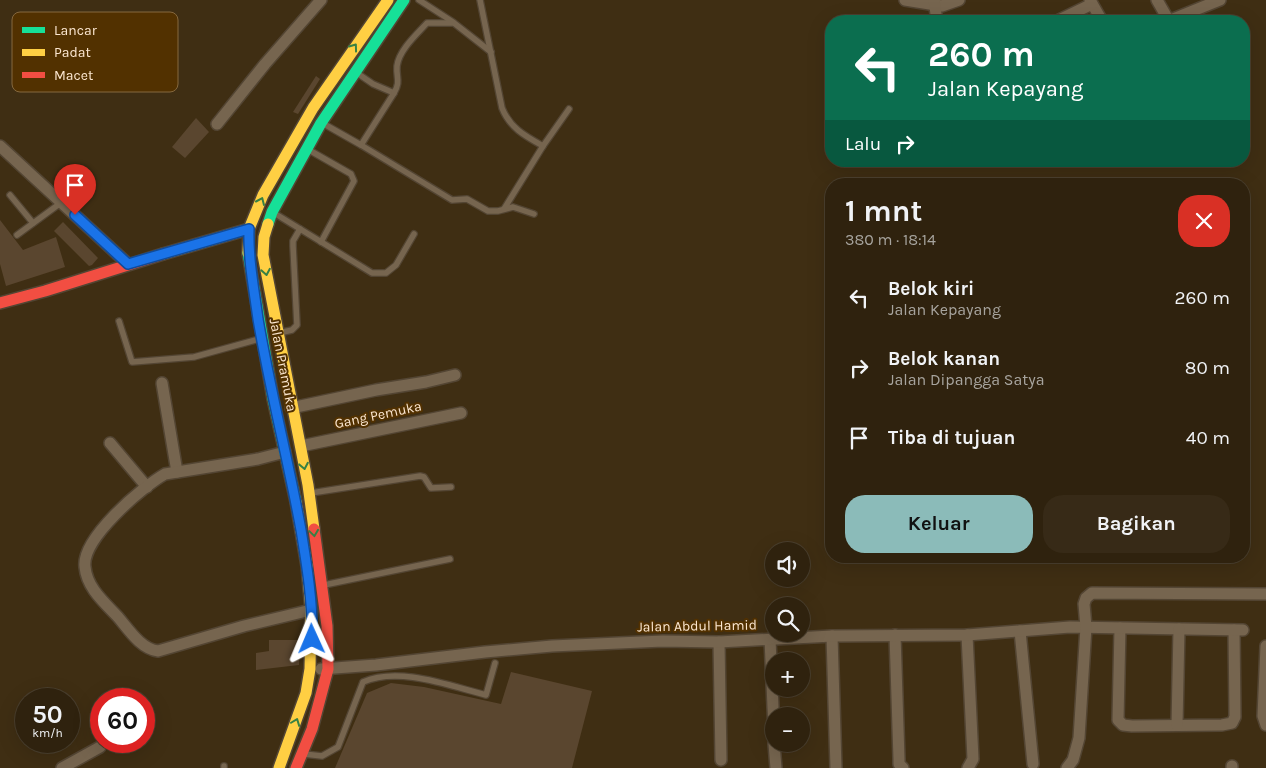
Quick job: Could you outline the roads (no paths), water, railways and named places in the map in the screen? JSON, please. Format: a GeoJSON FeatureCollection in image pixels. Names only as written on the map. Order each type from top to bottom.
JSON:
{"type":"FeatureCollection","features":[{"type":"Feature","properties":{"kind":"main road","name":"Jalan Pramuka"},"geometry":{"type":"LineString","coordinates":[[279,768],[300,712],[310,669],[311,610],[307,566],[293,488],[262,339],[248,251],[249,229],[263,195],[313,108],[388,0]]}},
{"type":"Feature","properties":{"kind":"main road","name":"Jalan Pramuka"},"geometry":{"type":"LineString","coordinates":[[296,768],[321,699],[328,670],[326,612],[301,446],[291,408],[263,255],[264,237],[272,212],[321,123],[404,0]]}},
{"type":"Feature","properties":{"kind":"main road"},"geometry":{"type":"LineString","coordinates":[[342,64],[355,72]]}},
{"type":"Feature","properties":{"kind":"main road"},"geometry":{"type":"LineString","coordinates":[[0,303],[249,229]]}},
{"type":"Feature","properties":{"kind":"main road"},"geometry":{"type":"LineString","coordinates":[[293,488],[308,489]]}},
{"type":"Feature","properties":{"kind":"street"},"geometry":{"type":"LineString","coordinates":[[217,124],[264,64],[321,0]]}},
{"type":"Feature","properties":{"kind":"street"},"geometry":{"type":"LineString","coordinates":[[905,0],[934,2],[942,6],[959,0]]}},
{"type":"Feature","properties":{"kind":"street"},"geometry":{"type":"LineString","coordinates":[[1157,0],[1165,15]]}},
{"type":"Feature","properties":{"kind":"street"},"geometry":{"type":"LineString","coordinates":[[1183,15],[1220,0]]}},
{"type":"Feature","properties":{"kind":"street"},"geometry":{"type":"LineString","coordinates":[[934,2],[936,15]]}},
{"type":"Feature","properties":{"kind":"street"},"geometry":{"type":"LineString","coordinates":[[1068,15],[1091,2],[1099,15]]}},
{"type":"Feature","properties":{"kind":"street"},"geometry":{"type":"LineString","coordinates":[[0,146],[128,264]]}},
{"type":"Feature","properties":{"kind":"street"},"geometry":{"type":"LineString","coordinates":[[291,408],[455,375]]}},
{"type":"Feature","properties":{"kind":"street"},"geometry":{"type":"LineString","coordinates":[[162,383],[177,472]]}},
{"type":"Feature","properties":{"kind":"street","name":"Gang Pemuka"},"geometry":{"type":"LineString","coordinates":[[301,446],[461,414]]}},
{"type":"Feature","properties":{"kind":"street"},"geometry":{"type":"LineString","coordinates":[[110,442],[147,487]]}},
{"type":"Feature","properties":{"kind":"street"},"geometry":{"type":"LineString","coordinates":[[285,452],[258,459],[165,474],[154,480],[102,529],[87,550],[84,565],[93,590],[146,648],[158,651],[244,626],[311,610]]}},
{"type":"Feature","properties":{"kind":"street"},"geometry":{"type":"LineString","coordinates":[[1066,768],[1073,760],[1079,738],[1086,627],[1084,604],[1086,598],[1092,593],[1266,594],[1266,598]]}},
{"type":"Feature","properties":{"kind":"street","name":"Jalan Abdul Hamid"},"geometry":{"type":"LineString","coordinates":[[810,637],[967,635],[1086,627],[1238,630],[1234,717],[1232,723],[1222,726],[1177,725]]}},
{"type":"Feature","properties":{"kind":"street"},"geometry":{"type":"LineString","coordinates":[[1120,628],[1119,722],[1122,726],[1177,725],[1179,629]]}},
{"type":"Feature","properties":{"kind":"street"},"geometry":{"type":"LineString","coordinates":[[1020,631],[1033,764]]}},
{"type":"Feature","properties":{"kind":"street"},"geometry":{"type":"LineString","coordinates":[[895,635],[898,759],[903,768]]}},
{"type":"Feature","properties":{"kind":"street"},"geometry":{"type":"LineString","coordinates":[[967,635],[973,759],[968,768]]}},
{"type":"Feature","properties":{"kind":"street"},"geometry":{"type":"LineString","coordinates":[[832,636],[836,768]]}},
{"type":"Feature","properties":{"kind":"street","name":"Jalan Abdul Hamid"},"geometry":{"type":"LineString","coordinates":[[310,669],[328,670],[376,666],[485,652],[552,646],[663,641],[719,642],[765,639]]}},
{"type":"Feature","properties":{"kind":"street"},"geometry":{"type":"LineString","coordinates":[[719,642],[721,760]]}},
{"type":"Feature","properties":{"kind":"street"},"geometry":{"type":"LineString","coordinates":[[770,642],[773,707]]}},
{"type":"Feature","properties":{"kind":"street"},"geometry":{"type":"LineString","coordinates":[[1266,646],[1263,716],[1266,725]]}},
{"type":"Feature","properties":{"kind":"street"},"geometry":{"type":"LineString","coordinates":[[775,752],[776,768]]}},
{"type":"Feature","properties":{"kind":"street"},"geometry":{"type":"LineString","coordinates":[[62,768],[90,753]]}},
{"type":"Feature","properties":{"kind":"lane"},"geometry":{"type":"LineString","coordinates":[[419,0],[454,23],[491,52]]}},
{"type":"Feature","properties":{"kind":"lane"},"geometry":{"type":"LineString","coordinates":[[480,0],[502,108],[506,118],[523,135],[543,146]]}},
{"type":"Feature","properties":{"kind":"lane"},"geometry":{"type":"LineString","coordinates":[[361,145],[394,93],[398,84],[397,66],[403,53],[427,23],[454,23]]}},
{"type":"Feature","properties":{"kind":"lane"},"geometry":{"type":"LineString","coordinates":[[355,72],[374,84],[394,93]]}},
{"type":"Feature","properties":{"kind":"lane"},"geometry":{"type":"LineString","coordinates":[[504,209],[543,146],[569,109]]}},
{"type":"Feature","properties":{"kind":"lane"},"geometry":{"type":"LineString","coordinates":[[321,123],[452,200],[467,199],[488,211],[513,207],[534,214]]}},
{"type":"Feature","properties":{"kind":"lane"},"geometry":{"type":"LineString","coordinates":[[307,150],[351,174],[354,181],[321,242]]}},
{"type":"Feature","properties":{"kind":"lane"},"geometry":{"type":"LineString","coordinates":[[10,195],[33,223]]}},
{"type":"Feature","properties":{"kind":"lane"},"geometry":{"type":"LineString","coordinates":[[17,235],[62,202]]}},
{"type":"Feature","properties":{"kind":"lane"},"geometry":{"type":"LineString","coordinates":[[272,212],[372,273],[386,273],[396,264],[414,234]]}},
{"type":"Feature","properties":{"kind":"lane"},"geometry":{"type":"LineString","coordinates":[[277,333],[292,330],[297,325],[293,240],[300,229]]}},
{"type":"Feature","properties":{"kind":"lane"},"geometry":{"type":"LineString","coordinates":[[120,321],[132,362],[194,357],[262,339]]}},
{"type":"Feature","properties":{"kind":"lane"},"geometry":{"type":"LineString","coordinates":[[308,489],[420,476],[424,477],[431,488],[451,487]]}},
{"type":"Feature","properties":{"kind":"lane"},"geometry":{"type":"LineString","coordinates":[[322,585],[450,559]]}},
{"type":"Feature","properties":{"kind":"lane"},"geometry":{"type":"LineString","coordinates":[[302,754],[322,756],[338,747],[360,685],[366,680],[402,675],[486,695],[495,663]]}}]}
